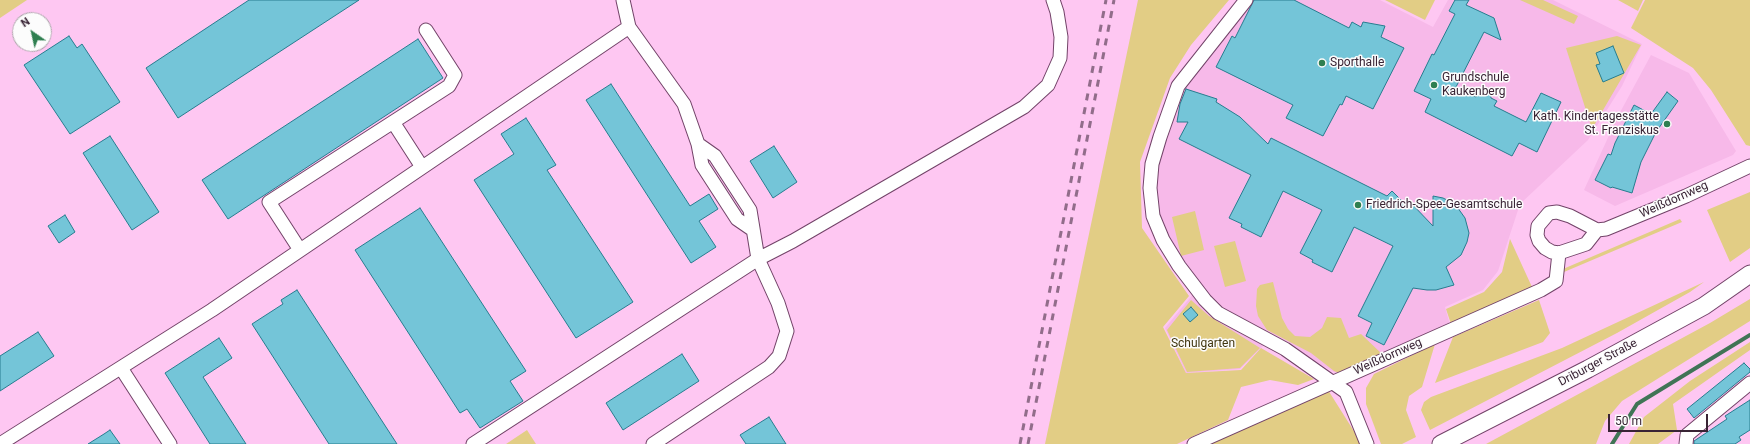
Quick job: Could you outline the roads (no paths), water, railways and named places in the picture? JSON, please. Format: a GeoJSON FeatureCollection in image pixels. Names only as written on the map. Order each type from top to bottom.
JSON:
{"type":"FeatureCollection","features":[{"type":"Feature","properties":{"kind":"main road","name":"Driburger Straße"},"geometry":{"type":"LineString","coordinates":[[1441,444],[1539,395],[1704,306],[1750,274]]}},
{"type":"Feature","properties":{"kind":"street"},"geometry":{"type":"LineString","coordinates":[[623,0],[629,26],[684,104],[698,144],[715,156],[750,210],[758,259],[778,304],[787,331],[779,356],[769,367],[653,444]]}},
{"type":"Feature","properties":{"kind":"street"},"geometry":{"type":"LineString","coordinates":[[473,444],[758,259],[793,241],[1024,107],[1048,85],[1060,58],[1061,38],[1057,12],[1053,0]]}},
{"type":"Feature","properties":{"kind":"street"},"geometry":{"type":"LineString","coordinates":[[1246,0],[1178,86],[1152,164],[1150,188],[1153,216],[1163,240],[1179,266],[1205,300],[1218,312],[1285,349],[1346,392],[1367,444]]}},
{"type":"Feature","properties":{"kind":"street"},"geometry":{"type":"LineString","coordinates":[[0,444],[212,310],[629,26]]}},
{"type":"Feature","properties":{"kind":"street"},"geometry":{"type":"LineString","coordinates":[[300,250],[269,202],[449,86],[455,75],[426,30]]}},
{"type":"Feature","properties":{"kind":"street"},"geometry":{"type":"LineString","coordinates":[[393,122],[422,167]]}},
{"type":"Feature","properties":{"kind":"street","name":"Weißdornweg"},"geometry":{"type":"LineString","coordinates":[[1597,230],[1606,229],[1628,220],[1750,166]]}},
{"type":"Feature","properties":{"kind":"street"},"geometry":{"type":"LineString","coordinates":[[1557,212],[1570,216],[1597,230],[1586,244],[1559,253],[1552,252],[1545,248],[1539,241],[1537,235],[1538,226],[1549,213],[1557,212]]}},
{"type":"Feature","properties":{"kind":"street","name":"Weißdornweg"},"geometry":{"type":"LineString","coordinates":[[1194,444],[1541,290],[1556,282],[1559,253]]}},
{"type":"Feature","properties":{"kind":"street"},"geometry":{"type":"LineString","coordinates":[[121,368],[170,444]]}},
{"type":"Feature","properties":{"kind":"street"},"geometry":{"type":"LineString","coordinates":[[1686,444],[1687,436],[1750,383]]}},
{"type":"Feature","properties":{"kind":"waterway"},"geometry":{"type":"LineString","coordinates":[[1612,444],[1637,404],[1750,335]]}},
{"type":"Feature","properties":{"kind":"railway"},"geometry":{"type":"LineString","coordinates":[[1020,444],[1106,0]]}},
{"type":"Feature","properties":{"kind":"railway"},"geometry":{"type":"LineString","coordinates":[[1028,444],[1114,0]]}},
{"type":"Feature","properties":{"kind":"place","name":"Sporthalle"},"geometry":{"type":"Point","coordinates":[1322,63]}},
{"type":"Feature","properties":{"kind":"place","name":"Grundschule Kaukenberg"},"geometry":{"type":"Point","coordinates":[1434,85]}},
{"type":"Feature","properties":{"kind":"place","name":"Kath. Kindertagesstätte St. Franziskus"},"geometry":{"type":"Point","coordinates":[1667,124]}},
{"type":"Feature","properties":{"kind":"place","name":"Friedrich-Spee-Gesamtschule"},"geometry":{"type":"Point","coordinates":[1358,205]}},
{"type":"Feature","properties":{"kind":"park label","name":"Schulgarten"},"geometry":{"type":"Point","coordinates":[1203,344]}}]}
